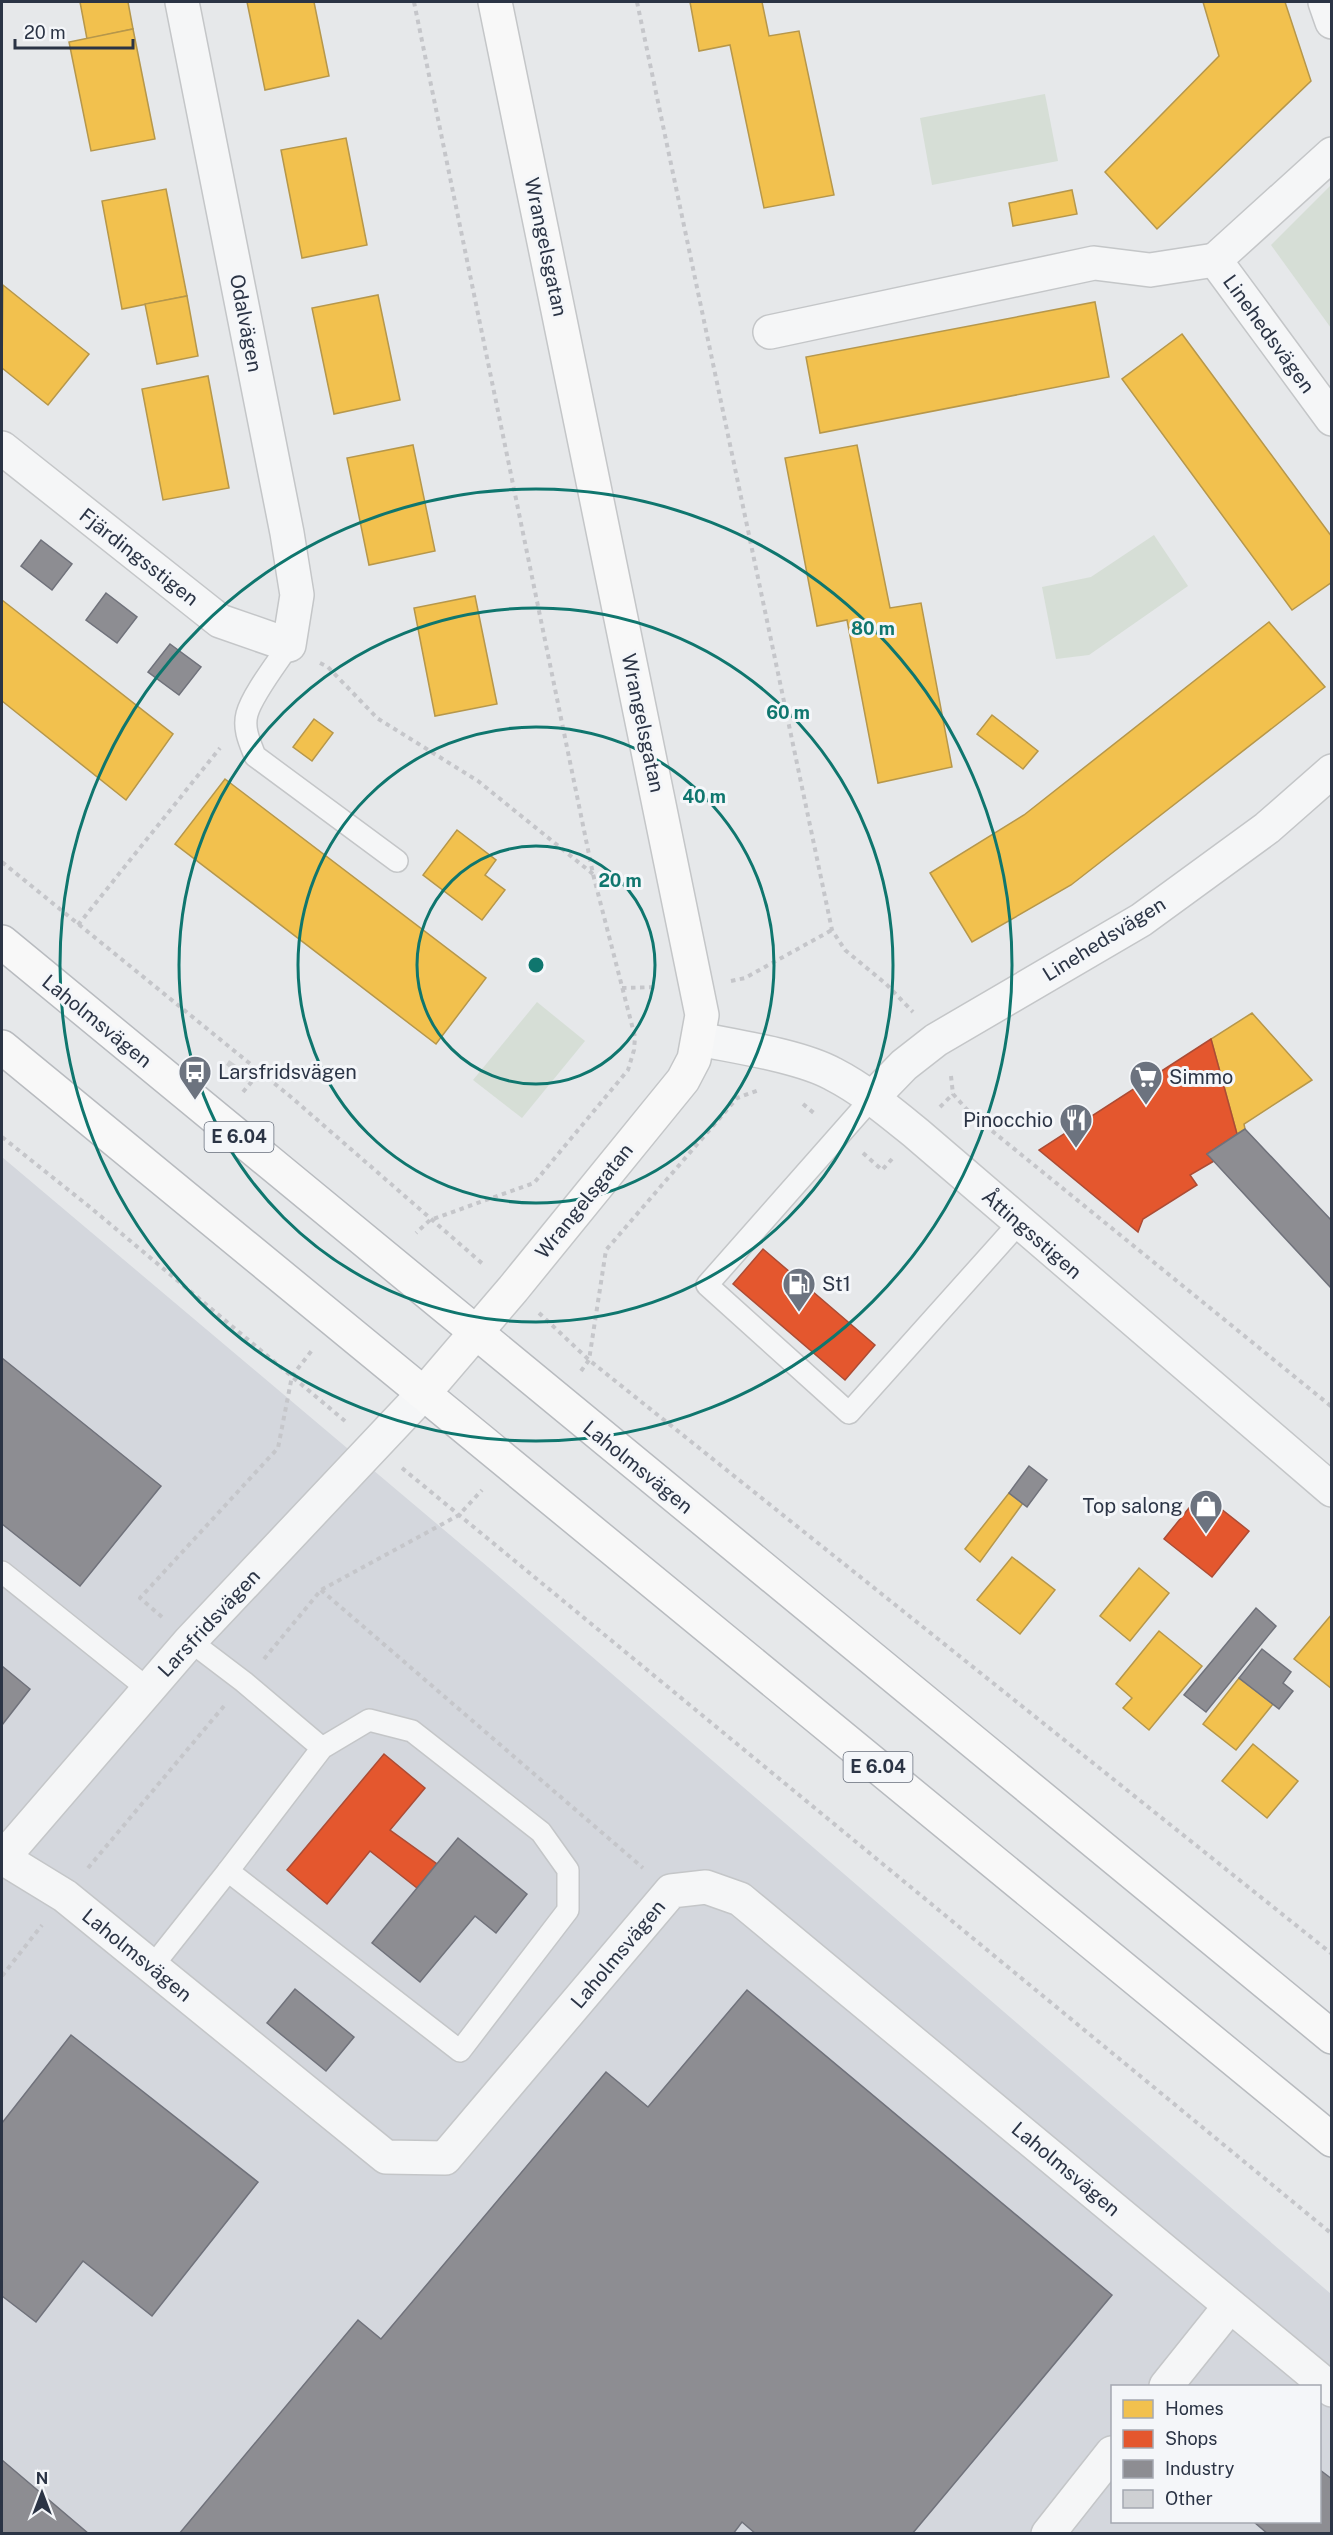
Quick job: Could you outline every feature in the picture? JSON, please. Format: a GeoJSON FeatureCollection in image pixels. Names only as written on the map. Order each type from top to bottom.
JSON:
{"type":"FeatureCollection","features":[{"type":"Feature","properties":{"kind":"main road","name":"Wrangelsgatan"},"geometry":{"type":"LineString","coordinates":[[424,1394],[513,1289],[683,1080],[694,1059],[702,1016],[495,2]]}},
{"type":"Feature","properties":{"kind":"main road","name":"Laholmsvägen"},"geometry":{"type":"LineString","coordinates":[[2,942],[1332,2037]]}},
{"type":"Feature","properties":{"kind":"main road","name":"E 6.04"},"geometry":{"type":"LineString","coordinates":[[2,1047],[1332,2140]]}},
{"type":"Feature","properties":{"kind":"street","name":"Odalvägen"},"geometry":{"type":"LineString","coordinates":[[182,2],[287,533],[297,595],[289,645]]}},
{"type":"Feature","properties":{"kind":"street"},"geometry":{"type":"LineString","coordinates":[[1325,2],[1332,22]]}},
{"type":"Feature","properties":{"kind":"street","name":"Linehedsvägen"},"geometry":{"type":"LineString","coordinates":[[1332,154],[1215,260],[1332,419]]}},
{"type":"Feature","properties":{"kind":"street"},"geometry":{"type":"LineString","coordinates":[[770,332],[1094,264],[1150,270],[1215,260]]}},
{"type":"Feature","properties":{"kind":"street","name":"Fjärdingsstigen"},"geometry":{"type":"LineString","coordinates":[[2,448],[220,621],[289,645]]}},
{"type":"Feature","properties":{"kind":"street","name":"Linehedsvägen"},"geometry":{"type":"LineString","coordinates":[[872,1098],[904,1065],[936,1040],[1141,920],[1267,828],[1332,771]]}},
{"type":"Feature","properties":{"kind":"street","name":"Åttingsstigen"},"geometry":{"type":"LineString","coordinates":[[699,1039],[792,1060],[832,1073],[872,1098],[1332,1490]]}},
{"type":"Feature","properties":{"kind":"street","name":"Larsfridsvägen"},"geometry":{"type":"LineString","coordinates":[[2,1858],[190,1641],[424,1394]]}},
{"type":"Feature","properties":{"kind":"street","name":"Laholmsvägen"},"geometry":{"type":"LineString","coordinates":[[2,1858],[65,1896],[386,2157],[445,2158],[671,1892],[706,1887],[740,1899],[1332,2390]]}},
{"type":"Feature","properties":{"kind":"street"},"geometry":{"type":"LineString","coordinates":[[1167,2385],[1230,2306]]}},
{"type":"Feature","properties":{"kind":"street"},"geometry":{"type":"LineString","coordinates":[[1048,2534],[1111,2455]]}},
{"type":"Feature","properties":{"kind":"lane"},"geometry":{"type":"LineString","coordinates":[[289,645],[260,688],[247,714],[247,735],[255,756],[397,861]]}},
{"type":"Feature","properties":{"kind":"lane"},"geometry":{"type":"LineString","coordinates":[[872,1098],[707,1285],[849,1413],[1019,1223]]}},
{"type":"Feature","properties":{"kind":"lane"},"geometry":{"type":"LineString","coordinates":[[2,1572],[148,1689]]}},
{"type":"Feature","properties":{"kind":"lane"},"geometry":{"type":"LineString","coordinates":[[190,1641],[244,1682],[322,1748]]}},
{"type":"Feature","properties":{"kind":"lane"},"geometry":{"type":"LineString","coordinates":[[151,1968],[322,1748],[369,1720],[412,1731],[541,1832],[568,1870],[568,1910],[460,2051],[228,1871]]}},
{"type":"Feature","properties":{"kind":"path"},"geometry":{"type":"LineString","coordinates":[[387,1261],[430,1220],[534,1183],[628,1070],[635,1037],[593,874],[414,2]]}},
{"type":"Feature","properties":{"kind":"path"},"geometry":{"type":"LineString","coordinates":[[637,2],[832,930],[845,951],[886,984],[955,1065],[950,1079],[953,1094],[970,1113],[1332,1407]]}},
{"type":"Feature","properties":{"kind":"path"},"geometry":{"type":"LineString","coordinates":[[289,645],[328,667],[377,718],[478,781],[593,874]]}},
{"type":"Feature","properties":{"kind":"path"},"geometry":{"type":"LineString","coordinates":[[78,925],[247,714]]}},
{"type":"Feature","properties":{"kind":"path"},"geometry":{"type":"LineString","coordinates":[[2,862],[260,1072],[513,1289],[589,1360],[1332,1954]]}},
{"type":"Feature","properties":{"kind":"path"},"geometry":{"type":"LineString","coordinates":[[243,1092],[260,1072]]}},
{"type":"Feature","properties":{"kind":"path"},"geometry":{"type":"LineString","coordinates":[[2,1137],[1332,2234]]}},
{"type":"Feature","properties":{"kind":"path"},"geometry":{"type":"LineString","coordinates":[[190,1641],[140,1598],[278,1448],[292,1376],[334,1321]]}},
{"type":"Feature","properties":{"kind":"path"},"geometry":{"type":"LineString","coordinates":[[321,1590],[671,1892]]}},
{"type":"Feature","properties":{"kind":"shaded area"},"geometry":{"type":"Polygon","coordinates":[[[1045,94],[1058,161],[932,185],[920,118],[1045,94]]]}},
{"type":"Feature","properties":{"kind":"shaded area"},"geometry":{"type":"Polygon","coordinates":[[[1331,185],[1331,328],[1271,245],[1331,185]]]}},
{"type":"Feature","properties":{"kind":"shaded area"},"geometry":{"type":"Polygon","coordinates":[[[1154,535],[1188,586],[1089,655],[1056,659],[1042,587],[1091,577],[1154,535]]]}},
{"type":"Feature","properties":{"kind":"shaded area"},"geometry":{"type":"Polygon","coordinates":[[[537,1002],[585,1041],[522,1118],[473,1080],[537,1002]]]}},
{"type":"Feature","properties":{"kind":"shaded area"},"geometry":{"type":"Polygon","coordinates":[[[2,1157],[488,1567],[1331,2294],[1331,2533],[2,2533],[2,1157]]]}},
{"type":"Feature","properties":{"kind":"building: Homes"},"geometry":{"type":"Polygon","coordinates":[[[80,2],[128,2],[133,29],[87,39],[80,2]]]}},
{"type":"Feature","properties":{"kind":"building: Homes"},"geometry":{"type":"Polygon","coordinates":[[[247,2],[314,2],[329,76],[265,90],[247,2]]]}},
{"type":"Feature","properties":{"kind":"building: Homes"},"geometry":{"type":"Polygon","coordinates":[[[690,2],[762,2],[769,36],[799,31],[834,195],[764,208],[730,45],[699,51],[690,2]]]}},
{"type":"Feature","properties":{"kind":"building: Homes"},"geometry":{"type":"Polygon","coordinates":[[[1203,2],[1285,2],[1311,81],[1157,229],[1105,172],[1219,56],[1203,2]]]}},
{"type":"Feature","properties":{"kind":"building: Homes"},"geometry":{"type":"Polygon","coordinates":[[[133,29],[155,139],[91,151],[69,42],[133,29]]]}},
{"type":"Feature","properties":{"kind":"building: Homes"},"geometry":{"type":"Polygon","coordinates":[[[346,138],[367,245],[302,258],[281,150],[346,138]]]}},
{"type":"Feature","properties":{"kind":"building: Homes"},"geometry":{"type":"Polygon","coordinates":[[[166,189],[187,296],[122,309],[102,201],[166,189]]]}},
{"type":"Feature","properties":{"kind":"building: Homes"},"geometry":{"type":"Polygon","coordinates":[[[1072,190],[1077,214],[1013,226],[1009,203],[1072,190]]]}},
{"type":"Feature","properties":{"kind":"building: Homes"},"geometry":{"type":"Polygon","coordinates":[[[3,285],[89,354],[48,405],[2,368],[3,285]]]}},
{"type":"Feature","properties":{"kind":"building: Homes"},"geometry":{"type":"Polygon","coordinates":[[[378,295],[400,400],[334,414],[312,308],[378,295]]]}},
{"type":"Feature","properties":{"kind":"building: Homes"},"geometry":{"type":"Polygon","coordinates":[[[187,296],[198,356],[157,364],[145,304],[187,296]]]}},
{"type":"Feature","properties":{"kind":"building: Homes"},"geometry":{"type":"Polygon","coordinates":[[[1095,302],[1109,377],[820,433],[806,357],[1095,302]]]}},
{"type":"Feature","properties":{"kind":"building: Homes"},"geometry":{"type":"Polygon","coordinates":[[[1182,334],[1332,537],[1332,582],[1292,610],[1122,379],[1182,334]]]}},
{"type":"Feature","properties":{"kind":"building: Homes"},"geometry":{"type":"Polygon","coordinates":[[[208,376],[229,488],[163,500],[142,389],[208,376]]]}},
{"type":"Feature","properties":{"kind":"building: Homes"},"geometry":{"type":"Polygon","coordinates":[[[413,445],[435,551],[369,565],[347,458],[413,445]]]}},
{"type":"Feature","properties":{"kind":"building: Homes"},"geometry":{"type":"Polygon","coordinates":[[[857,445],[890,608],[921,603],[952,767],[878,783],[847,620],[817,626],[785,458],[857,445]]]}},
{"type":"Feature","properties":{"kind":"building: Homes"},"geometry":{"type":"Polygon","coordinates":[[[475,596],[497,704],[435,716],[414,608],[475,596]]]}},
{"type":"Feature","properties":{"kind":"building: Homes"},"geometry":{"type":"Polygon","coordinates":[[[2,600],[173,734],[126,800],[2,701],[2,600]]]}},
{"type":"Feature","properties":{"kind":"building: Homes"},"geometry":{"type":"Polygon","coordinates":[[[1269,622],[1325,687],[1071,885],[972,942],[930,873],[1024,815],[1269,622]]]}},
{"type":"Feature","properties":{"kind":"building: Homes"},"geometry":{"type":"Polygon","coordinates":[[[992,715],[1038,751],[1023,769],[977,734],[992,715]]]}},
{"type":"Feature","properties":{"kind":"building: Homes"},"geometry":{"type":"Polygon","coordinates":[[[314,719],[333,733],[312,761],[293,747],[314,719]]]}},
{"type":"Feature","properties":{"kind":"building: Homes"},"geometry":{"type":"Polygon","coordinates":[[[225,779],[486,978],[436,1044],[175,844],[225,779]]]}},
{"type":"Feature","properties":{"kind":"building: Homes"},"geometry":{"type":"Polygon","coordinates":[[[457,830],[496,860],[485,875],[505,890],[482,920],[423,875],[457,830]]]}},
{"type":"Feature","properties":{"kind":"building: Homes"},"geometry":{"type":"Polygon","coordinates":[[[1252,1013],[1312,1080],[1244,1124],[1245,1129],[1237,1134],[1211,1039],[1252,1013]]]}},
{"type":"Feature","properties":{"kind":"building: Homes"},"geometry":{"type":"Polygon","coordinates":[[[1009,1493],[1023,1503],[980,1562],[965,1549],[1009,1493]]]}},
{"type":"Feature","properties":{"kind":"building: Homes"},"geometry":{"type":"Polygon","coordinates":[[[1012,1557],[1055,1590],[1020,1634],[977,1600],[1012,1557]]]}},
{"type":"Feature","properties":{"kind":"building: Homes"},"geometry":{"type":"Polygon","coordinates":[[[1139,1568],[1169,1593],[1130,1641],[1100,1616],[1139,1568]]]}},
{"type":"Feature","properties":{"kind":"building: Homes"},"geometry":{"type":"Polygon","coordinates":[[[1332,1614],[1332,1689],[1294,1659],[1332,1614]]]}},
{"type":"Feature","properties":{"kind":"building: Homes"},"geometry":{"type":"Polygon","coordinates":[[[1159,1631],[1202,1666],[1149,1730],[1123,1708],[1132,1698],[1116,1684],[1159,1631]]]}},
{"type":"Feature","properties":{"kind":"building: Homes"},"geometry":{"type":"Polygon","coordinates":[[[1239,1678],[1273,1704],[1236,1750],[1203,1724],[1239,1678]]]}},
{"type":"Feature","properties":{"kind":"building: Homes"},"geometry":{"type":"Polygon","coordinates":[[[1253,1744],[1298,1781],[1267,1818],[1222,1781],[1253,1744]]]}},
{"type":"Feature","properties":{"kind":"building: Shops"},"geometry":{"type":"Polygon","coordinates":[[[1211,1039],[1237,1134],[1207,1154],[1214,1161],[1190,1175],[1197,1185],[1143,1219],[1138,1232],[1039,1150],[1211,1039]]]}},
{"type":"Feature","properties":{"kind":"building: Shops"},"geometry":{"type":"Polygon","coordinates":[[[763,1249],[875,1345],[845,1380],[733,1284],[763,1249]]]}},
{"type":"Feature","properties":{"kind":"building: Shops","name":"Top salong"},"geometry":{"type":"Polygon","coordinates":[[[1201,1493],[1249,1531],[1212,1577],[1164,1539],[1201,1493]]]}},
{"type":"Feature","properties":{"kind":"building: Shops"},"geometry":{"type":"Polygon","coordinates":[[[384,1754],[425,1788],[390,1830],[437,1864],[417,1888],[370,1851],[327,1904],[287,1870],[384,1754]]]}},
{"type":"Feature","properties":{"kind":"building: Industry"},"geometry":{"type":"Polygon","coordinates":[[[41,540],[72,564],[52,590],[21,566],[41,540]]]}},
{"type":"Feature","properties":{"kind":"building: Industry"},"geometry":{"type":"Polygon","coordinates":[[[106,593],[137,617],[117,643],[86,620],[106,593]]]}},
{"type":"Feature","properties":{"kind":"building: Industry"},"geometry":{"type":"Polygon","coordinates":[[[170,644],[201,667],[179,695],[148,672],[170,644]]]}},
{"type":"Feature","properties":{"kind":"building: Industry"},"geometry":{"type":"Polygon","coordinates":[[[1245,1129],[1332,1221],[1332,1289],[1207,1154],[1245,1129]]]}},
{"type":"Feature","properties":{"kind":"building: Industry"},"geometry":{"type":"Polygon","coordinates":[[[2,1358],[161,1486],[80,1586],[2,1524],[2,1358]]]}},
{"type":"Feature","properties":{"kind":"building: Industry"},"geometry":{"type":"Polygon","coordinates":[[[1029,1466],[1047,1480],[1027,1507],[1009,1493],[1029,1466]]]}},
{"type":"Feature","properties":{"kind":"building: Industry"},"geometry":{"type":"Polygon","coordinates":[[[1256,1608],[1276,1626],[1206,1712],[1184,1695],[1256,1608]]]}},
{"type":"Feature","properties":{"kind":"building: Industry"},"geometry":{"type":"Polygon","coordinates":[[[1262,1649],[1291,1672],[1283,1683],[1293,1691],[1279,1709],[1239,1678],[1262,1649]]]}},
{"type":"Feature","properties":{"kind":"building: Industry"},"geometry":{"type":"Polygon","coordinates":[[[2,1666],[30,1689],[2,1725],[2,1666]]]}},
{"type":"Feature","properties":{"kind":"building: Industry"},"geometry":{"type":"Polygon","coordinates":[[[458,1838],[527,1894],[496,1933],[475,1916],[420,1982],[372,1943],[458,1838]]]}},
{"type":"Feature","properties":{"kind":"building: Industry"},"geometry":{"type":"Polygon","coordinates":[[[295,1989],[354,2037],[326,2071],[267,2023],[295,1989]]]}},
{"type":"Feature","properties":{"kind":"building: Industry"},"geometry":{"type":"Polygon","coordinates":[[[747,1990],[1112,2295],[912,2534],[756,2534],[742,2522],[733,2534],[179,2534],[358,2320],[381,2339],[606,2072],[648,2107],[747,1990]]]}},
{"type":"Feature","properties":{"kind":"building: Industry"},"geometry":{"type":"Polygon","coordinates":[[[71,2035],[258,2182],[152,2316],[83,2261],[36,2322],[2,2296],[2,2123],[71,2035]]]}},
{"type":"Feature","properties":{"kind":"building: Industry"},"geometry":{"type":"Polygon","coordinates":[[[2,2460],[89,2534],[2,2534],[2,2460]]]}},
{"type":"Feature","properties":{"kind":"building: Industry"},"geometry":{"type":"Polygon","coordinates":[[[1321,2471],[1332,2479],[1332,2534],[1268,2534],[1255,2523],[1321,2523],[1321,2471]]]}},
{"type":"Feature","properties":{"kind":"building: Other"},"geometry":{"type":"Polygon","coordinates":[[[229,1060],[246,1072],[241,1077],[226,1065],[229,1060]]]}},
{"type":"Feature","properties":{"kind":"place","name":"Larsfridsvägen"},"geometry":{"type":"Point","coordinates":[195,1101]}},
{"type":"Feature","properties":{"kind":"place","name":"Simmo"},"geometry":{"type":"Point","coordinates":[1146,1106]}},
{"type":"Feature","properties":{"kind":"place","name":"Pinocchio"},"geometry":{"type":"Point","coordinates":[1076,1149]}},
{"type":"Feature","properties":{"kind":"place","name":"St1"},"geometry":{"type":"Point","coordinates":[799,1313]}},
{"type":"Feature","properties":{"kind":"place","name":"Top salong"},"geometry":{"type":"Point","coordinates":[1206,1535]}}]}
